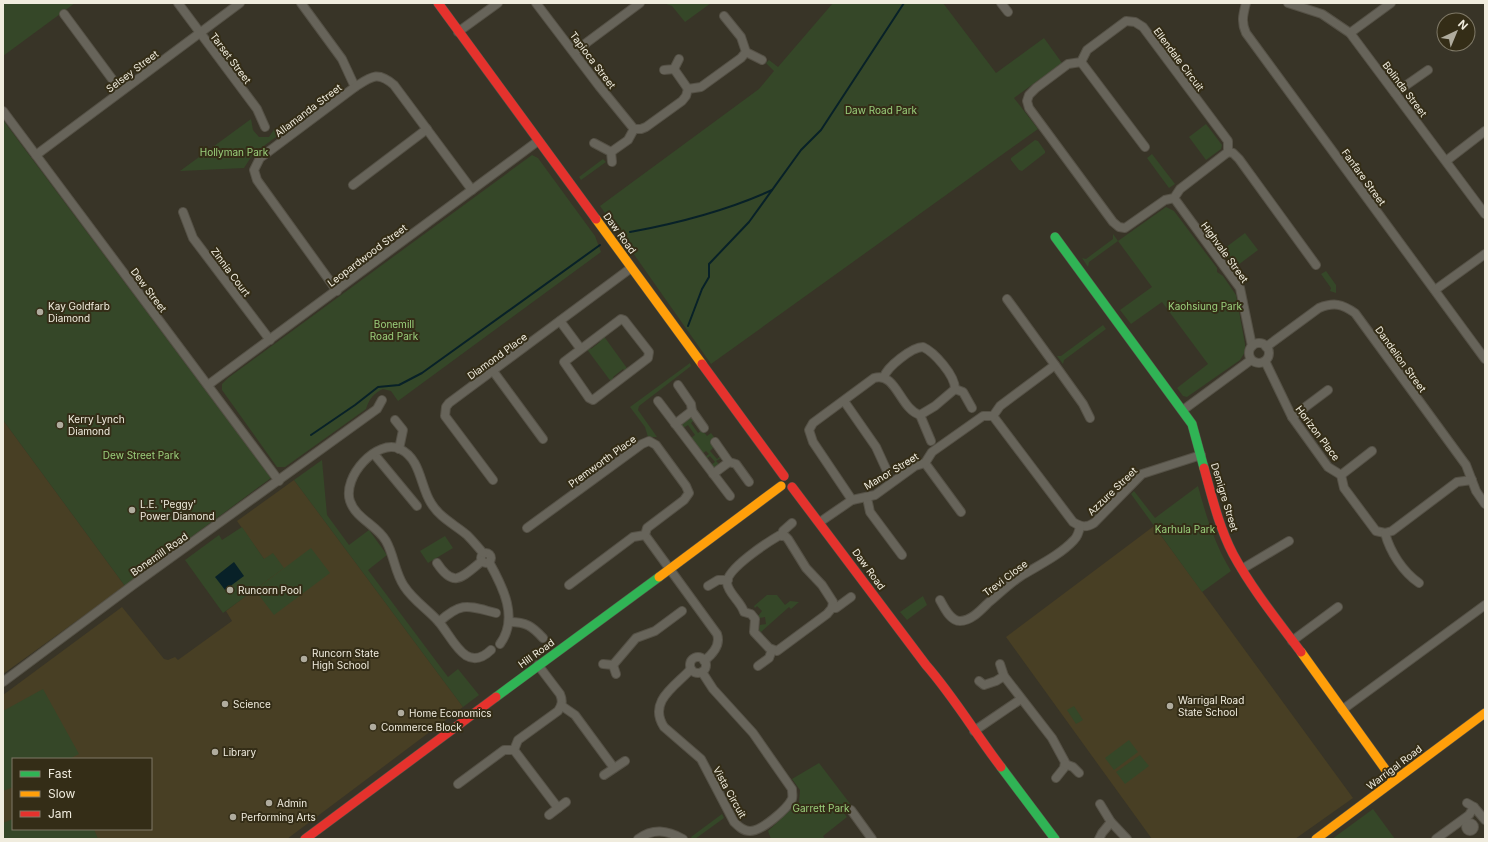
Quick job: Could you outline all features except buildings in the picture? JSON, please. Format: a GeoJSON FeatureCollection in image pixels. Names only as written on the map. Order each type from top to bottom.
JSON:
{"type":"FeatureCollection","features":[{"type":"Feature","properties":{"kind":"street","name":"Tarset Street"},"geometry":{"type":"LineString","coordinates":[[178,3],[257,109],[265,127]]}},
{"type":"Feature","properties":{"kind":"street","name":"Selsey Street"},"geometry":{"type":"LineString","coordinates":[[36,155],[240,3]]}},
{"type":"Feature","properties":{"kind":"street"},"geometry":{"type":"LineString","coordinates":[[300,3],[342,59],[356,87]]}},
{"type":"Feature","properties":{"kind":"street","name":"Daw Road"},"geometry":{"type":"LineString","coordinates":[[438,3],[784,476],[788,475],[794,479],[792,487],[820,522],[926,665],[954,698],[974,731],[1055,839]]}},
{"type":"Feature","properties":{"kind":"street"},"geometry":{"type":"LineString","coordinates":[[458,32],[498,3]]}},
{"type":"Feature","properties":{"kind":"street","name":"Tapioca Street"},"geometry":{"type":"LineString","coordinates":[[536,3],[598,86],[634,129]]}},
{"type":"Feature","properties":{"kind":"street"},"geometry":{"type":"LineString","coordinates":[[574,52],[640,3]]}},
{"type":"Feature","properties":{"kind":"street"},"geometry":{"type":"LineString","coordinates":[[1001,3],[1008,12]]}},
{"type":"Feature","properties":{"kind":"street","name":"Fanfare Street"},"geometry":{"type":"LineString","coordinates":[[1246,3],[1242,18],[1246,33],[1484,357]]}},
{"type":"Feature","properties":{"kind":"street","name":"Bolinda Street"},"geometry":{"type":"LineString","coordinates":[[1288,3],[1297,4],[1322,14],[1350,33],[1485,214]]}},
{"type":"Feature","properties":{"kind":"street"},"geometry":{"type":"LineString","coordinates":[[1350,33],[1391,3]]}},
{"type":"Feature","properties":{"kind":"street"},"geometry":{"type":"LineString","coordinates":[[64,14],[121,92]]}},
{"type":"Feature","properties":{"kind":"street"},"geometry":{"type":"LineString","coordinates":[[724,16],[741,37],[746,52],[762,60]]}},
{"type":"Feature","properties":{"kind":"street","name":"Ellendale Circuit"},"geometry":{"type":"LineString","coordinates":[[1081,62],[1087,50],[1126,21],[1135,22],[1143,27],[1228,141],[1228,152]]}},
{"type":"Feature","properties":{"kind":"street"},"geometry":{"type":"LineString","coordinates":[[688,89],[701,87],[741,58],[746,52]]}},
{"type":"Feature","properties":{"kind":"street"},"geometry":{"type":"LineString","coordinates":[[674,69],[679,59]]}},
{"type":"Feature","properties":{"kind":"street"},"geometry":{"type":"LineString","coordinates":[[1145,147],[1081,62],[1068,64],[1028,95],[1027,100],[1029,108],[1115,225],[1125,228],[1165,200],[1174,198],[1180,189],[1228,152],[1233,153],[1239,159],[1316,264]]}},
{"type":"Feature","properties":{"kind":"street"},"geometry":{"type":"LineString","coordinates":[[674,69],[688,89]]}},
{"type":"Feature","properties":{"kind":"street"},"geometry":{"type":"LineString","coordinates":[[664,70],[674,69]]}},
{"type":"Feature","properties":{"kind":"street"},"geometry":{"type":"LineString","coordinates":[[1395,93],[1428,70]]}},
{"type":"Feature","properties":{"kind":"street","name":"Allamanda Street"},"geometry":{"type":"LineString","coordinates":[[337,291],[257,180],[254,170],[260,158],[370,77],[378,76],[386,78],[394,85],[472,190]]}},
{"type":"Feature","properties":{"kind":"street"},"geometry":{"type":"LineString","coordinates":[[612,152],[628,140],[634,129],[641,130],[682,101],[686,96],[688,89]]}},
{"type":"Feature","properties":{"kind":"street","name":"Dew Street"},"geometry":{"type":"LineString","coordinates":[[3,111],[279,481]]}},
{"type":"Feature","properties":{"kind":"street"},"geometry":{"type":"LineString","coordinates":[[353,185],[427,129]]}},
{"type":"Feature","properties":{"kind":"street"},"geometry":{"type":"LineString","coordinates":[[1446,160],[1485,131]]}},
{"type":"Feature","properties":{"kind":"street","name":"Leopardwood Street"},"geometry":{"type":"LineString","coordinates":[[208,385],[538,141]]}},
{"type":"Feature","properties":{"kind":"street"},"geometry":{"type":"LineString","coordinates":[[594,143],[612,152]]}},
{"type":"Feature","properties":{"kind":"street"},"geometry":{"type":"LineString","coordinates":[[612,152],[612,162]]}},
{"type":"Feature","properties":{"kind":"street","name":"Highvale Street"},"geometry":{"type":"LineString","coordinates":[[1174,198],[1240,288],[1252,346]]}},
{"type":"Feature","properties":{"kind":"street","name":"Zinnia Court"},"geometry":{"type":"LineString","coordinates":[[183,212],[193,238],[270,340]]}},
{"type":"Feature","properties":{"kind":"street","name":"Demigre Street"},"geometry":{"type":"LineString","coordinates":[[1055,237],[1192,424],[1218,520],[1233,554],[1292,640],[1393,780]]}},
{"type":"Feature","properties":{"kind":"street"},"geometry":{"type":"LineString","coordinates":[[1435,290],[1485,254]]}},
{"type":"Feature","properties":{"kind":"street","name":"Diamond Place"},"geometry":{"type":"LineString","coordinates":[[493,480],[445,416],[446,408],[449,403],[631,268]]}},
{"type":"Feature","properties":{"kind":"street"},"geometry":{"type":"LineString","coordinates":[[1007,299],[1083,404],[1090,418]]}},
{"type":"Feature","properties":{"kind":"street","name":"Dandelion Street"},"geometry":{"type":"LineString","coordinates":[[1266,347],[1319,308],[1334,304],[1345,306],[1355,313],[1466,465],[1476,492],[1485,504]]}},
{"type":"Feature","properties":{"kind":"street"},"geometry":{"type":"LineString","coordinates":[[621,319],[624,320],[649,352],[649,355],[648,358],[593,400],[589,398],[564,364],[564,359],[580,348],[621,319]]}},
{"type":"Feature","properties":{"kind":"street"},"geometry":{"type":"LineString","coordinates":[[560,321],[580,348]]}},
{"type":"Feature","properties":{"kind":"street"},"geometry":{"type":"LineString","coordinates":[[1259,343],[1266,347],[1269,355],[1265,361],[1257,363],[1251,360],[1249,354],[1252,346],[1259,343]]}},
{"type":"Feature","properties":{"kind":"street"},"geometry":{"type":"LineString","coordinates":[[852,500],[813,442],[809,430],[814,423],[874,378],[884,376],[889,367],[915,348],[923,347],[948,371],[954,381],[954,389],[935,406],[920,415]]}},
{"type":"Feature","properties":{"kind":"street"},"geometry":{"type":"LineString","coordinates":[[1183,410],[1251,360]]}},
{"type":"Feature","properties":{"kind":"street","name":"Horizon Place"},"geometry":{"type":"LineString","coordinates":[[1265,361],[1292,417],[1328,467],[1341,475],[1344,488],[1376,532],[1385,533]]}},
{"type":"Feature","properties":{"kind":"street"},"geometry":{"type":"LineString","coordinates":[[1055,365],[1000,406],[993,416],[1073,522],[1080,526]]}},
{"type":"Feature","properties":{"kind":"street"},"geometry":{"type":"LineString","coordinates":[[493,371],[543,439]]}},
{"type":"Feature","properties":{"kind":"street"},"geometry":{"type":"LineString","coordinates":[[884,376],[889,380],[910,410],[920,415],[931,441]]}},
{"type":"Feature","properties":{"kind":"street"},"geometry":{"type":"LineString","coordinates":[[678,385],[692,404],[692,411],[704,428]]}},
{"type":"Feature","properties":{"kind":"street"},"geometry":{"type":"LineString","coordinates":[[954,389],[963,392],[972,408]]}},
{"type":"Feature","properties":{"kind":"street"},"geometry":{"type":"LineString","coordinates":[[1292,417],[1328,390]]}},
{"type":"Feature","properties":{"kind":"street","name":"Bonemill Road"},"geometry":{"type":"LineString","coordinates":[[3,682],[133,585],[377,409],[382,400]]}},
{"type":"Feature","properties":{"kind":"street"},"geometry":{"type":"LineString","coordinates":[[658,401],[730,496]]}},
{"type":"Feature","properties":{"kind":"street"},"geometry":{"type":"LineString","coordinates":[[844,401],[876,447],[887,471]]}},
{"type":"Feature","properties":{"kind":"street"},"geometry":{"type":"LineString","coordinates":[[675,424],[692,411]]}},
{"type":"Feature","properties":{"kind":"street","name":"Manor Street"},"geometry":{"type":"LineString","coordinates":[[820,522],[856,498],[867,498],[875,495],[915,466],[925,463],[932,452],[983,416],[993,416]]}},
{"type":"Feature","properties":{"kind":"street"},"geometry":{"type":"LineString","coordinates":[[395,420],[403,430],[399,449]]}},
{"type":"Feature","properties":{"kind":"street","name":"Premworth Place"},"geometry":{"type":"LineString","coordinates":[[527,528],[642,444],[649,441],[656,445],[686,486],[689,493],[684,500],[647,528],[645,535]]}},
{"type":"Feature","properties":{"kind":"street"},"geometry":{"type":"LineString","coordinates":[[715,442],[729,462],[736,464],[749,482]]}},
{"type":"Feature","properties":{"kind":"street"},"geometry":{"type":"LineString","coordinates":[[491,650],[480,657],[471,657],[460,653],[439,622],[416,600],[404,585],[386,540],[372,525],[353,509],[350,500],[349,488],[351,478],[358,468],[374,454],[386,448],[399,449],[409,457],[418,469],[431,503],[441,516],[466,535],[485,559],[504,592],[510,622],[507,635],[500,644]]}},
{"type":"Feature","properties":{"kind":"street"},"geometry":{"type":"LineString","coordinates":[[1341,475],[1372,451]]}},
{"type":"Feature","properties":{"kind":"street"},"geometry":{"type":"LineString","coordinates":[[374,454],[417,506]]}},
{"type":"Feature","properties":{"kind":"street","name":"Azzure Street"},"geometry":{"type":"LineString","coordinates":[[1080,526],[1088,527],[1094,523],[1142,474],[1201,455]]}},
{"type":"Feature","properties":{"kind":"street"},"geometry":{"type":"LineString","coordinates":[[713,474],[729,462]]}},
{"type":"Feature","properties":{"kind":"street"},"geometry":{"type":"LineString","coordinates":[[925,463],[961,512]]}},
{"type":"Feature","properties":{"kind":"street"},"geometry":{"type":"LineString","coordinates":[[784,476],[781,479],[781,486],[786,489],[792,487]]}},
{"type":"Feature","properties":{"kind":"street"},"geometry":{"type":"LineString","coordinates":[[1419,583],[1411,578],[1388,547],[1385,533],[1392,531],[1457,482],[1472,480]]}},
{"type":"Feature","properties":{"kind":"street","name":"Hill Road"},"geometry":{"type":"LineString","coordinates":[[305,839],[781,486]]}},
{"type":"Feature","properties":{"kind":"street"},"geometry":{"type":"LineString","coordinates":[[867,498],[870,512],[902,555]]}},
{"type":"Feature","properties":{"kind":"street"},"geometry":{"type":"LineString","coordinates":[[782,536],[783,531],[792,523]]}},
{"type":"Feature","properties":{"kind":"street","name":"Trevi Close"},"geometry":{"type":"LineString","coordinates":[[940,600],[949,614],[956,620],[960,621],[967,619],[977,613],[1020,577],[1055,555],[1073,541],[1078,534],[1080,526]]}},
{"type":"Feature","properties":{"kind":"street"},"geometry":{"type":"LineString","coordinates":[[569,585],[633,537],[645,535],[718,634],[718,644],[715,651],[704,660]]}},
{"type":"Feature","properties":{"kind":"street"},"geometry":{"type":"LineString","coordinates":[[772,650],[754,632],[755,619],[751,614],[744,612],[742,606],[728,588],[730,573],[759,547],[780,535],[788,539],[806,568],[829,595],[832,602],[832,608]]}},
{"type":"Feature","properties":{"kind":"street"},"geometry":{"type":"LineString","coordinates":[[1242,569],[1289,541]]}},
{"type":"Feature","properties":{"kind":"street"},"geometry":{"type":"LineString","coordinates":[[437,563],[445,576],[451,578],[461,577],[485,559]]}},
{"type":"Feature","properties":{"kind":"street"},"geometry":{"type":"LineString","coordinates":[[708,586],[718,580],[728,580]]}},
{"type":"Feature","properties":{"kind":"street"},"geometry":{"type":"LineString","coordinates":[[772,650],[781,648],[832,608],[836,608],[851,597]]}},
{"type":"Feature","properties":{"kind":"street"},"geometry":{"type":"LineString","coordinates":[[1342,710],[1485,605]]}},
{"type":"Feature","properties":{"kind":"street"},"geometry":{"type":"LineString","coordinates":[[439,622],[454,610],[464,606],[496,612]]}},
{"type":"Feature","properties":{"kind":"street"},"geometry":{"type":"LineString","coordinates":[[1292,640],[1338,607]]}},
{"type":"Feature","properties":{"kind":"street"},"geometry":{"type":"LineString","coordinates":[[603,664],[614,669],[636,638],[654,631],[682,611]]}},
{"type":"Feature","properties":{"kind":"street"},"geometry":{"type":"LineString","coordinates":[[510,622],[523,622],[535,629],[543,638]]}},
{"type":"Feature","properties":{"kind":"street"},"geometry":{"type":"LineString","coordinates":[[758,666],[768,658],[772,650]]}},
{"type":"Feature","properties":{"kind":"street"},"geometry":{"type":"LineString","coordinates":[[698,657],[704,660],[706,666],[702,672],[695,672],[691,669],[690,664],[694,658],[698,657]]}},
{"type":"Feature","properties":{"kind":"street"},"geometry":{"type":"LineString","coordinates":[[1000,664],[1004,676],[1021,699],[1031,708],[1036,719],[1052,738],[1065,764],[1073,768],[1078,773]]}},
{"type":"Feature","properties":{"kind":"street"},"geometry":{"type":"LineString","coordinates":[[538,665],[560,694],[562,706],[575,715],[614,768]]}},
{"type":"Feature","properties":{"kind":"street","name":"Vista Circuit"},"geometry":{"type":"LineString","coordinates":[[691,669],[664,695],[660,712],[660,720],[664,727],[700,759],[734,822],[740,828],[749,831],[760,829],[773,819],[790,801],[793,794],[792,789],[753,733],[713,689],[702,672]]}},
{"type":"Feature","properties":{"kind":"street"},"geometry":{"type":"LineString","coordinates":[[979,681],[984,685],[1004,676]]}},
{"type":"Feature","properties":{"kind":"street"},"geometry":{"type":"LineString","coordinates":[[974,731],[1021,699]]}},
{"type":"Feature","properties":{"kind":"street"},"geometry":{"type":"LineString","coordinates":[[514,750],[518,740],[558,711],[562,706]]}},
{"type":"Feature","properties":{"kind":"street","name":"Warrigal Road"},"geometry":{"type":"LineString","coordinates":[[1316,839],[1393,780],[1485,713]]}},
{"type":"Feature","properties":{"kind":"street"},"geometry":{"type":"LineString","coordinates":[[458,784],[504,750],[514,750]]}},
{"type":"Feature","properties":{"kind":"street"},"geometry":{"type":"LineString","coordinates":[[514,750],[558,808]]}},
{"type":"Feature","properties":{"kind":"street"},"geometry":{"type":"LineString","coordinates":[[604,775],[625,761]]}},
{"type":"Feature","properties":{"kind":"street"},"geometry":{"type":"LineString","coordinates":[[1056,778],[1065,764]]}},
{"type":"Feature","properties":{"kind":"street"},"geometry":{"type":"LineString","coordinates":[[549,815],[566,802]]}},
{"type":"Feature","properties":{"kind":"street"},"geometry":{"type":"LineString","coordinates":[[1100,804],[1111,822],[1127,839]]}},
{"type":"Feature","properties":{"kind":"street"},"geometry":{"type":"LineString","coordinates":[[1436,839],[1470,819],[1471,805],[1485,820]]}},
{"type":"Feature","properties":{"kind":"street"},"geometry":{"type":"LineString","coordinates":[[851,810],[872,839]]}},
{"type":"Feature","properties":{"kind":"street"},"geometry":{"type":"LineString","coordinates":[[1099,839],[1111,822]]}},
{"type":"Feature","properties":{"kind":"street"},"geometry":{"type":"LineString","coordinates":[[638,839],[646,833],[660,831],[671,832],[683,839]]}},
{"type":"Feature","properties":{"kind":"shaded area"},"geometry":{"type":"Polygon","coordinates":[[[3,420],[125,586],[3,674],[3,420]]]}},
{"type":"Feature","properties":{"kind":"shaded area","name":"Runcorn State High School"},"geometry":{"type":"Polygon","coordinates":[[[294,480],[463,707],[287,839],[3,839],[3,695],[122,607],[164,659],[168,660],[175,657],[178,660],[232,621],[226,611],[283,568],[264,559],[237,521],[294,480]]]}},
{"type":"Feature","properties":{"kind":"shaded area","name":"Warrigal Road State School"},"geometry":{"type":"Polygon","coordinates":[[[1154,526],[1353,798],[1295,839],[1152,839],[1006,637],[1154,526]]]}},
{"type":"Feature","properties":{"kind":"green space"},"geometry":{"type":"Polygon","coordinates":[[[3,3],[75,3],[3,56],[3,3]]]}},
{"type":"Feature","properties":{"kind":"green space"},"geometry":{"type":"Polygon","coordinates":[[[663,3],[711,3],[685,22],[672,6],[663,3]]]}},
{"type":"Feature","properties":{"kind":"green space","name":"Daw Road Park"},"geometry":{"type":"Polygon","coordinates":[[[833,3],[943,3],[996,73],[1044,38],[1062,63],[1014,98],[1038,129],[711,364],[600,206],[759,89],[774,71],[766,63],[769,60],[778,67],[833,3]]]}},
{"type":"Feature","properties":{"kind":"green space","name":"Hollyman Park"},"geometry":{"type":"Polygon","coordinates":[[[251,119],[253,130],[259,137],[269,137],[275,128],[280,134],[253,154],[244,168],[180,171],[251,119]]]}},
{"type":"Feature","properties":{"kind":"green space","name":"Dew Street Park"},"geometry":{"type":"Polygon","coordinates":[[[3,120],[271,478],[125,586],[3,420],[3,120]]]}},
{"type":"Feature","properties":{"kind":"green space"},"geometry":{"type":"Polygon","coordinates":[[[1206,124],[1222,145],[1221,149],[1206,160],[1189,137],[1206,124]]]}},
{"type":"Feature","properties":{"kind":"green space"},"geometry":{"type":"Polygon","coordinates":[[[1035,140],[1038,141],[1045,153],[1022,171],[1019,170],[1011,158],[1035,140]]]}},
{"type":"Feature","properties":{"kind":"green space"},"geometry":{"type":"Polygon","coordinates":[[[1152,154],[1175,184],[1169,188],[1147,158],[1152,154]]]}},
{"type":"Feature","properties":{"kind":"green space","name":"Bonemill Road Park"},"geometry":{"type":"Polygon","coordinates":[[[532,155],[538,158],[595,236],[601,252],[398,401],[391,391],[383,389],[374,394],[366,409],[285,467],[277,467],[222,390],[222,384],[228,378],[532,155]]]}},
{"type":"Feature","properties":{"kind":"green space"},"geometry":{"type":"Polygon","coordinates":[[[603,159],[606,162],[581,180],[579,177],[603,159]]]}},
{"type":"Feature","properties":{"kind":"green space","name":"Kaohsiung Park"},"geometry":{"type":"Polygon","coordinates":[[[1166,207],[1174,211],[1217,268],[1217,272],[1223,276],[1236,295],[1245,344],[1245,352],[1240,360],[1187,397],[1183,396],[1177,388],[1208,364],[1162,302],[1131,324],[1120,310],[1152,287],[1118,241],[1166,207]]]}},
{"type":"Feature","properties":{"kind":"green space"},"geometry":{"type":"Polygon","coordinates":[[[1245,233],[1258,250],[1234,268],[1221,251],[1245,233]]]}},
{"type":"Feature","properties":{"kind":"green space"},"geometry":{"type":"Polygon","coordinates":[[[1113,234],[1118,241],[1089,262],[1088,267],[1082,258],[1086,259],[1113,239],[1113,234]]]}},
{"type":"Feature","properties":{"kind":"green space"},"geometry":{"type":"Polygon","coordinates":[[[1326,271],[1336,285],[1336,293],[1330,291],[1331,288],[1321,274],[1326,271]]]}},
{"type":"Feature","properties":{"kind":"green space"},"geometry":{"type":"Polygon","coordinates":[[[1103,325],[1106,329],[1064,360],[1063,364],[1057,356],[1061,356],[1103,325]]]}},
{"type":"Feature","properties":{"kind":"green space"},"geometry":{"type":"Polygon","coordinates":[[[603,335],[629,371],[626,373],[623,369],[613,377],[615,381],[612,383],[586,348],[589,346],[591,349],[600,342],[598,339],[603,335]]]}},
{"type":"Feature","properties":{"kind":"green space"},"geometry":{"type":"Polygon","coordinates":[[[690,363],[691,366],[639,406],[638,410],[657,437],[648,437],[645,427],[630,407],[690,363]]]}},
{"type":"Feature","properties":{"kind":"green space"},"geometry":{"type":"Polygon","coordinates":[[[690,416],[695,419],[691,423],[698,433],[702,430],[707,436],[711,433],[714,437],[710,441],[714,447],[710,451],[717,459],[721,456],[721,458],[716,461],[720,465],[715,469],[711,465],[715,462],[710,456],[706,459],[705,457],[709,454],[706,451],[702,454],[691,438],[695,435],[688,425],[683,428],[680,424],[690,416]]]}},
{"type":"Feature","properties":{"kind":"green space"},"geometry":{"type":"Polygon","coordinates":[[[322,460],[327,515],[349,545],[369,530],[387,555],[368,570],[448,677],[458,669],[479,695],[463,707],[294,480],[322,460]]]}},
{"type":"Feature","properties":{"kind":"green space","name":"Karhula Park"},"geometry":{"type":"Polygon","coordinates":[[[1198,486],[1204,508],[1220,551],[1231,571],[1202,592],[1131,494],[1134,491],[1155,518],[1198,486]]]}},
{"type":"Feature","properties":{"kind":"green space","name":"Runcorn Pool"},"geometry":{"type":"Polygon","coordinates":[[[242,527],[264,559],[273,553],[284,568],[223,613],[185,560],[219,535],[222,540],[242,527]]]}},
{"type":"Feature","properties":{"kind":"green space"},"geometry":{"type":"Polygon","coordinates":[[[445,536],[453,548],[428,563],[420,551],[445,536]]]}},
{"type":"Feature","properties":{"kind":"green space"},"geometry":{"type":"Polygon","coordinates":[[[311,548],[330,573],[274,615],[255,590],[311,548]]]}},
{"type":"Feature","properties":{"kind":"green space"},"geometry":{"type":"Polygon","coordinates":[[[767,595],[777,595],[785,605],[790,601],[799,602],[791,609],[789,607],[761,632],[759,630],[760,625],[766,624],[765,617],[759,618],[758,616],[762,611],[757,606],[755,608],[754,606],[767,595]]]}},
{"type":"Feature","properties":{"kind":"green space"},"geometry":{"type":"Polygon","coordinates":[[[923,596],[927,605],[907,620],[900,612],[923,596]]]}},
{"type":"Feature","properties":{"kind":"green space"},"geometry":{"type":"Polygon","coordinates":[[[43,689],[79,754],[71,758],[12,758],[12,787],[3,791],[3,711],[43,689]]]}},
{"type":"Feature","properties":{"kind":"green space"},"geometry":{"type":"Polygon","coordinates":[[[1074,706],[1083,720],[1076,724],[1067,710],[1074,706]]]}},
{"type":"Feature","properties":{"kind":"green space"},"geometry":{"type":"Polygon","coordinates":[[[1129,740],[1138,752],[1114,770],[1105,758],[1129,740]]]}},
{"type":"Feature","properties":{"kind":"green space"},"geometry":{"type":"Polygon","coordinates":[[[1140,755],[1149,766],[1125,784],[1116,772],[1140,755]]]}},
{"type":"Feature","properties":{"kind":"green space","name":"Garrett Park"},"geometry":{"type":"Polygon","coordinates":[[[819,763],[851,805],[843,812],[847,817],[823,836],[825,839],[771,839],[768,831],[799,802],[800,790],[792,779],[819,763]]]}},
{"type":"Feature","properties":{"kind":"green space"},"geometry":{"type":"Polygon","coordinates":[[[1373,809],[1395,839],[1332,839],[1373,809]]]}},
{"type":"Feature","properties":{"kind":"green space"},"geometry":{"type":"Polygon","coordinates":[[[722,814],[724,818],[695,839],[692,839],[691,837],[722,814]]]}},
{"type":"Feature","properties":{"kind":"green space"},"geometry":{"type":"Polygon","coordinates":[[[12,819],[12,830],[94,830],[98,839],[3,839],[3,823],[12,819]]]}},
{"type":"Feature","properties":{"kind":"water"},"geometry":{"type":"Polygon","coordinates":[[[234,562],[244,576],[225,590],[215,577],[234,562]]]}},
{"type":"Feature","properties":{"kind":"waterway"},"geometry":{"type":"LineString","coordinates":[[688,326],[702,289],[709,277],[709,264],[749,222],[801,150],[821,130],[904,3]]}},
{"type":"Feature","properties":{"kind":"waterway"},"geometry":{"type":"LineString","coordinates":[[630,232],[702,216],[772,190]]}},
{"type":"Feature","properties":{"kind":"waterway"},"geometry":{"type":"LineString","coordinates":[[311,435],[355,405],[378,387],[399,385],[422,373],[600,245]]}},
{"type":"Feature","properties":{"kind":"traffic: fast"},"geometry":{"type":"LineString","coordinates":[[1055,237],[1192,424],[1204,468]]}},
{"type":"Feature","properties":{"kind":"traffic: fast"},"geometry":{"type":"LineString","coordinates":[[496,697],[659,577]]}},
{"type":"Feature","properties":{"kind":"traffic: fast"},"geometry":{"type":"LineString","coordinates":[[1001,767],[1055,839]]}},
{"type":"Feature","properties":{"kind":"traffic: slow"},"geometry":{"type":"LineString","coordinates":[[596,219],[702,364]]}},
{"type":"Feature","properties":{"kind":"traffic: slow"},"geometry":{"type":"LineString","coordinates":[[659,577],[781,486]]}},
{"type":"Feature","properties":{"kind":"traffic: slow"},"geometry":{"type":"LineString","coordinates":[[1301,652],[1393,780]]}},
{"type":"Feature","properties":{"kind":"traffic: slow"},"geometry":{"type":"LineString","coordinates":[[1316,839],[1485,713]]}},
{"type":"Feature","properties":{"kind":"traffic: jam"},"geometry":{"type":"LineString","coordinates":[[438,3],[596,219]]}},
{"type":"Feature","properties":{"kind":"traffic: jam"},"geometry":{"type":"LineString","coordinates":[[702,364],[784,476]]}},
{"type":"Feature","properties":{"kind":"traffic: jam"},"geometry":{"type":"LineString","coordinates":[[1204,468],[1220,523],[1233,554],[1257,592],[1301,652]]}},
{"type":"Feature","properties":{"kind":"traffic: jam"},"geometry":{"type":"LineString","coordinates":[[792,487],[946,690],[1001,767]]}},
{"type":"Feature","properties":{"kind":"traffic: jam"},"geometry":{"type":"LineString","coordinates":[[305,839],[496,697]]}},
{"type":"Feature","properties":{"kind":"place","name":"Kay Goldfarb Diamond"},"geometry":{"type":"Point","coordinates":[40,312]}},
{"type":"Feature","properties":{"kind":"place","name":"Kerry Lynch Diamond"},"geometry":{"type":"Point","coordinates":[60,425]}},
{"type":"Feature","properties":{"kind":"place","name":"L.E. 'Peggy' Power Diamond"},"geometry":{"type":"Point","coordinates":[132,510]}},
{"type":"Feature","properties":{"kind":"place","name":"Runcorn Pool"},"geometry":{"type":"Point","coordinates":[230,590]}},
{"type":"Feature","properties":{"kind":"place","name":"Runcorn State High School"},"geometry":{"type":"Point","coordinates":[304,659]}},
{"type":"Feature","properties":{"kind":"place","name":"Science"},"geometry":{"type":"Point","coordinates":[225,704]}},
{"type":"Feature","properties":{"kind":"place","name":"Warrigal Road State School"},"geometry":{"type":"Point","coordinates":[1170,706]}},
{"type":"Feature","properties":{"kind":"place","name":"Home Economics"},"geometry":{"type":"Point","coordinates":[401,713]}},
{"type":"Feature","properties":{"kind":"place","name":"Commerce Block"},"geometry":{"type":"Point","coordinates":[373,727]}},
{"type":"Feature","properties":{"kind":"place","name":"Library"},"geometry":{"type":"Point","coordinates":[215,752]}},
{"type":"Feature","properties":{"kind":"place","name":"Admin"},"geometry":{"type":"Point","coordinates":[269,803]}},
{"type":"Feature","properties":{"kind":"place","name":"Performing Arts"},"geometry":{"type":"Point","coordinates":[233,817]}}]}
